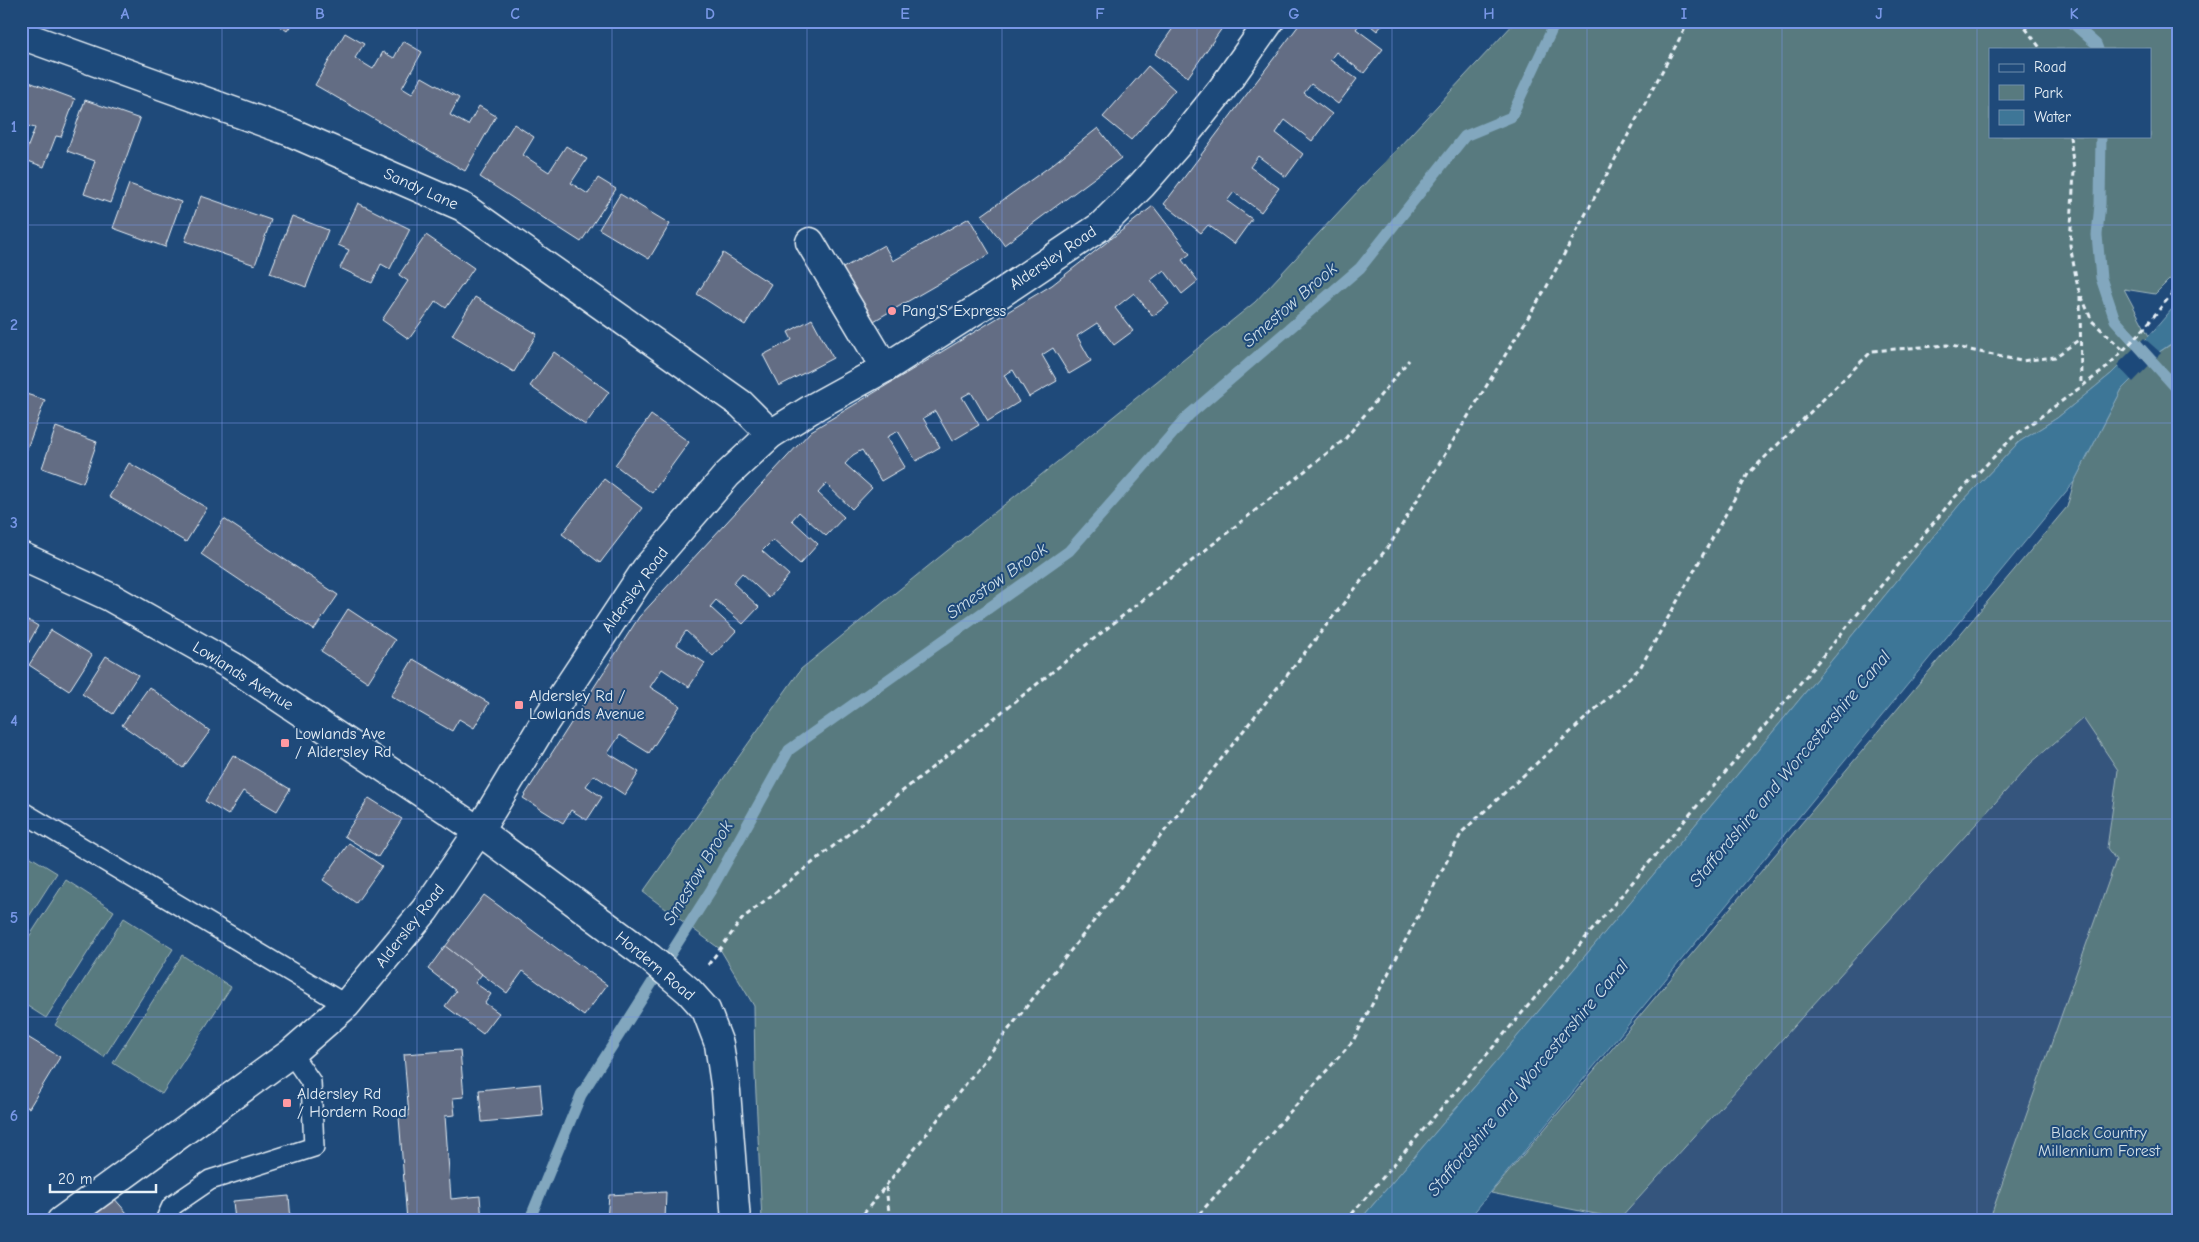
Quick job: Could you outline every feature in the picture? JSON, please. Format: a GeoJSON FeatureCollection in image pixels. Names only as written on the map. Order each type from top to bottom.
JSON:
{"type":"FeatureCollection","features":[{"type":"Feature","properties":{"kind":"street","name":"Aldersley Road"},"geometry":{"type":"LineString","coordinates":[[61,1221],[291,1053],[346,1005],[425,910],[479,831],[541,728],[646,568],[727,475],[771,434],[816,406],[885,368],[1101,226],[1142,185],[1177,145],[1222,89],[1270,21]]}},
{"type":"Feature","properties":{"kind":"street","name":"Sandy Lane"},"geometry":{"type":"LineString","coordinates":[[21,35],[288,131],[463,207],[741,404],[771,434]]}},
{"type":"Feature","properties":{"kind":"street"},"geometry":{"type":"LineString","coordinates":[[810,242],[885,368]]}},
{"type":"Feature","properties":{"kind":"street","name":"Lowlands Avenue"},"geometry":{"type":"LineString","coordinates":[[21,556],[110,597],[232,666],[479,831]]}},
{"type":"Feature","properties":{"kind":"street","name":"Hordern Road"},"geometry":{"type":"LineString","coordinates":[[479,831],[650,958],[689,991],[706,1010],[719,1044],[726,1091],[736,1221]]}},
{"type":"Feature","properties":{"kind":"lane"},"geometry":{"type":"LineString","coordinates":[[21,811],[346,1005]]}},
{"type":"Feature","properties":{"kind":"lane"},"geometry":{"type":"LineString","coordinates":[[164,1221],[172,1206],[210,1180],[314,1147],[311,1082],[291,1053]]}},
{"type":"Feature","properties":{"kind":"path"},"geometry":{"type":"LineString","coordinates":[[858,1221],[1391,543],[1546,288],[1688,21]]}},
{"type":"Feature","properties":{"kind":"path"},"geometry":{"type":"LineString","coordinates":[[2020,21],[2040,48]]}},
{"type":"Feature","properties":{"kind":"path"},"geometry":{"type":"LineString","coordinates":[[2070,138],[2074,171],[2070,245],[2080,293],[2092,322],[2123,350]]}},
{"type":"Feature","properties":{"kind":"path"},"geometry":{"type":"LineString","coordinates":[[1346,1221],[1752,741],[1954,498],[2013,437],[2104,370],[2142,331],[2178,286]]}},
{"type":"Feature","properties":{"kind":"path"},"geometry":{"type":"LineString","coordinates":[[2080,293],[2081,386]]}},
{"type":"Feature","properties":{"kind":"path"},"geometry":{"type":"LineString","coordinates":[[1193,1221],[1353,1041],[1462,832],[1640,668],[1748,474],[1872,350],[1947,345],[2021,361],[2055,357],[2080,339]]}},
{"type":"Feature","properties":{"kind":"path"},"geometry":{"type":"LineString","coordinates":[[689,991],[743,918],[1345,439],[1409,360]]}},
{"type":"Feature","properties":{"kind":"path"},"geometry":{"type":"LineString","coordinates":[[886,1187],[890,1221]]}},
{"type":"Feature","properties":{"kind":"shaded area"},"geometry":{"type":"Polygon","coordinates":[[[2083,718],[2118,770],[2107,848],[2178,944],[2178,1221],[1619,1221],[2031,763],[2083,718]]]}},
{"type":"Feature","properties":{"kind":"green space"},"geometry":{"type":"Polygon","coordinates":[[[1516,21],[2178,21],[2178,271],[2155,294],[2124,289],[2149,336],[2111,374],[2057,418],[2019,442],[1960,504],[1758,750],[1495,1063],[1359,1221],[762,1221],[755,1074],[754,1006],[720,949],[643,892],[801,669],[1255,302],[1516,21]]]}},
{"type":"Feature","properties":{"kind":"green space","name":"Black Country Millennium Forest"},"geometry":{"type":"Polygon","coordinates":[[[2178,340],[2178,1221],[1989,1221],[2116,860],[2107,848],[2118,770],[2083,718],[2031,763],[1620,1219],[1491,1193],[2067,507],[2074,482],[2122,389],[2159,352],[2178,340]]]}},
{"type":"Feature","properties":{"kind":"green space"},"geometry":{"type":"Polygon","coordinates":[[[21,851],[57,873],[21,929],[21,851]]]}},
{"type":"Feature","properties":{"kind":"green space"},"geometry":{"type":"Polygon","coordinates":[[[66,880],[114,911],[46,1018],[21,1002],[21,949],[66,880]]]}},
{"type":"Feature","properties":{"kind":"green space"},"geometry":{"type":"Polygon","coordinates":[[[124,918],[173,949],[104,1057],[55,1025],[124,918]]]}},
{"type":"Feature","properties":{"kind":"green space"},"geometry":{"type":"Polygon","coordinates":[[[182,955],[231,987],[162,1094],[113,1063],[182,955]]]}},
{"type":"Feature","properties":{"kind":"water","name":"Staffordshire and Worcestershire Canal"},"geometry":{"type":"Polygon","coordinates":[[[2178,302],[2178,339],[2159,352],[2122,389],[2074,482],[1467,1221],[1359,1221],[1495,1063],[1758,750],[1960,504],[2019,442],[2057,418],[2111,374],[2149,336],[2178,302]]]}},
{"type":"Feature","properties":{"kind":"pier"},"geometry":{"type":"Polygon","coordinates":[[[2144,338],[2161,353],[2133,382],[2117,365],[2144,338]]]}},
{"type":"Feature","properties":{"kind":"building"},"geometry":{"type":"Polygon","coordinates":[[[273,21],[294,21],[287,31],[273,21]]]}},
{"type":"Feature","properties":{"kind":"building"},"geometry":{"type":"Polygon","coordinates":[[[1178,21],[1227,21],[1188,77],[1155,54],[1178,21]]]}},
{"type":"Feature","properties":{"kind":"building"},"geometry":{"type":"Polygon","coordinates":[[[1302,21],[1362,21],[1356,29],[1383,49],[1364,73],[1336,52],[1330,60],[1357,79],[1338,104],[1311,84],[1304,93],[1332,114],[1312,141],[1285,120],[1276,133],[1303,154],[1286,177],[1258,156],[1250,167],[1279,188],[1261,212],[1234,192],[1227,201],[1252,219],[1234,244],[1208,225],[1201,233],[1164,204],[1302,21]]]}},
{"type":"Feature","properties":{"kind":"building"},"geometry":{"type":"Polygon","coordinates":[[[1365,21],[1384,21],[1385,22],[1377,31],[1365,21]]]}},
{"type":"Feature","properties":{"kind":"building"},"geometry":{"type":"Polygon","coordinates":[[[345,33],[364,44],[355,58],[373,69],[383,52],[394,58],[403,41],[422,52],[402,88],[412,94],[422,77],[459,98],[450,115],[468,125],[479,106],[496,116],[465,171],[315,85],[345,33]]]}},
{"type":"Feature","properties":{"kind":"building"},"geometry":{"type":"Polygon","coordinates":[[[1148,66],[1175,90],[1131,140],[1103,117],[1148,66]]]}},
{"type":"Feature","properties":{"kind":"building"},"geometry":{"type":"Polygon","coordinates":[[[21,79],[75,99],[61,137],[56,136],[44,167],[23,159],[35,128],[21,124],[21,79]]]}},
{"type":"Feature","properties":{"kind":"building"},"geometry":{"type":"Polygon","coordinates":[[[85,100],[140,119],[110,203],[84,194],[95,161],[67,151],[85,100]]]}},
{"type":"Feature","properties":{"kind":"building"},"geometry":{"type":"Polygon","coordinates":[[[514,124],[534,137],[523,155],[549,172],[566,146],[587,159],[571,183],[588,194],[598,178],[616,189],[581,242],[480,177],[514,124]]]}},
{"type":"Feature","properties":{"kind":"building"},"geometry":{"type":"Polygon","coordinates":[[[1098,128],[1121,158],[1004,245],[982,215],[1049,167],[1098,128]]]}},
{"type":"Feature","properties":{"kind":"building"},"geometry":{"type":"Polygon","coordinates":[[[129,184],[181,202],[165,247],[113,228],[129,184]]]}},
{"type":"Feature","properties":{"kind":"building"},"geometry":{"type":"Polygon","coordinates":[[[620,194],[670,224],[649,259],[599,229],[620,194]]]}},
{"type":"Feature","properties":{"kind":"building"},"geometry":{"type":"Polygon","coordinates":[[[201,196],[271,220],[255,265],[185,241],[201,196]]]}},
{"type":"Feature","properties":{"kind":"building"},"geometry":{"type":"Polygon","coordinates":[[[358,203],[410,229],[390,269],[381,264],[372,283],[340,268],[349,250],[338,245],[358,203]]]}},
{"type":"Feature","properties":{"kind":"building"},"geometry":{"type":"Polygon","coordinates":[[[1153,206],[1190,254],[1182,260],[1198,281],[1182,294],[1164,270],[1151,280],[1169,304],[1153,316],[1134,293],[1115,308],[1133,331],[1114,345],[1097,323],[1077,336],[1091,361],[1069,374],[1053,348],[1042,355],[1057,381],[1029,397],[1013,370],[1004,375],[1019,402],[988,421],[971,392],[962,397],[979,425],[952,441],[935,411],[923,418],[940,447],[916,461],[898,431],[887,437],[905,467],[881,481],[862,450],[853,455],[845,464],[872,488],[852,509],[826,484],[818,493],[844,517],[826,536],[799,512],[792,520],[818,544],[800,564],[773,540],[762,551],[789,575],[769,598],[742,573],[733,583],[759,607],[743,624],[716,600],[710,607],[736,631],[713,656],[686,631],[683,635],[677,645],[705,663],[689,687],[662,669],[650,687],[680,706],[649,753],[620,735],[608,753],[639,772],[625,795],[594,775],[586,786],[602,797],[587,820],[571,810],[563,823],[523,798],[639,617],[811,431],[1052,285],[1153,206]]]}},
{"type":"Feature","properties":{"kind":"building"},"geometry":{"type":"Polygon","coordinates":[[[292,216],[328,230],[306,287],[270,273],[292,216]]]}},
{"type":"Feature","properties":{"kind":"building"},"geometry":{"type":"Polygon","coordinates":[[[969,218],[990,254],[865,326],[834,273],[884,245],[893,261],[969,218]]]}},
{"type":"Feature","properties":{"kind":"building"},"geometry":{"type":"Polygon","coordinates":[[[426,235],[474,268],[446,308],[436,301],[409,339],[382,320],[408,281],[399,275],[426,235]]]}},
{"type":"Feature","properties":{"kind":"building"},"geometry":{"type":"Polygon","coordinates":[[[723,253],[771,284],[745,325],[697,294],[723,253]]]}},
{"type":"Feature","properties":{"kind":"building"},"geometry":{"type":"Polygon","coordinates":[[[475,297],[537,334],[514,372],[452,335],[475,297]]]}},
{"type":"Feature","properties":{"kind":"building"},"geometry":{"type":"Polygon","coordinates":[[[812,319],[833,358],[779,386],[763,355],[792,340],[788,332],[812,319]]]}},
{"type":"Feature","properties":{"kind":"building"},"geometry":{"type":"Polygon","coordinates":[[[554,352],[609,392],[585,425],[530,386],[554,352]]]}},
{"type":"Feature","properties":{"kind":"building"},"geometry":{"type":"Polygon","coordinates":[[[23,393],[45,400],[21,465],[21,397],[23,393]]]}},
{"type":"Feature","properties":{"kind":"building"},"geometry":{"type":"Polygon","coordinates":[[[651,415],[689,442],[652,493],[615,465],[651,415]]]}},
{"type":"Feature","properties":{"kind":"building"},"geometry":{"type":"Polygon","coordinates":[[[56,427],[97,442],[83,483],[42,468],[56,427]]]}},
{"type":"Feature","properties":{"kind":"building"},"geometry":{"type":"Polygon","coordinates":[[[129,463],[207,508],[186,542],[109,497],[129,463]]]}},
{"type":"Feature","properties":{"kind":"building"},"geometry":{"type":"Polygon","coordinates":[[[604,479],[642,508],[600,563],[562,534],[604,479]]]}},
{"type":"Feature","properties":{"kind":"building"},"geometry":{"type":"Polygon","coordinates":[[[224,519],[338,595],[314,630],[201,554],[224,519]]]}},
{"type":"Feature","properties":{"kind":"building"},"geometry":{"type":"Polygon","coordinates":[[[348,609],[395,640],[368,682],[321,651],[348,609]]]}},
{"type":"Feature","properties":{"kind":"building"},"geometry":{"type":"Polygon","coordinates":[[[21,616],[38,626],[21,657],[21,616]]]}},
{"type":"Feature","properties":{"kind":"building"},"geometry":{"type":"Polygon","coordinates":[[[51,630],[92,655],[69,691],[29,665],[51,630]]]}},
{"type":"Feature","properties":{"kind":"building"},"geometry":{"type":"Polygon","coordinates":[[[106,656],[138,675],[113,714],[82,694],[106,656]]]}},
{"type":"Feature","properties":{"kind":"building"},"geometry":{"type":"Polygon","coordinates":[[[413,659],[489,703],[474,728],[459,719],[452,731],[391,696],[413,659]]]}},
{"type":"Feature","properties":{"kind":"building"},"geometry":{"type":"Polygon","coordinates":[[[149,687],[210,731],[183,768],[122,725],[149,687]]]}},
{"type":"Feature","properties":{"kind":"building"},"geometry":{"type":"Polygon","coordinates":[[[233,755],[290,789],[277,811],[243,791],[228,815],[205,801],[233,755]]]}},
{"type":"Feature","properties":{"kind":"building"},"geometry":{"type":"Polygon","coordinates":[[[369,798],[402,819],[378,857],[344,836],[369,798]]]}},
{"type":"Feature","properties":{"kind":"building"},"geometry":{"type":"Polygon","coordinates":[[[349,843],[382,866],[356,903],[323,880],[349,843]]]}},
{"type":"Feature","properties":{"kind":"building"},"geometry":{"type":"Polygon","coordinates":[[[484,895],[607,985],[584,1016],[523,971],[507,993],[445,947],[484,895]]]}},
{"type":"Feature","properties":{"kind":"building"},"geometry":{"type":"Polygon","coordinates":[[[445,946],[482,974],[475,983],[491,994],[485,1003],[499,1013],[483,1034],[445,1006],[456,991],[428,969],[445,946]]]}},
{"type":"Feature","properties":{"kind":"building"},"geometry":{"type":"Polygon","coordinates":[[[21,1033],[60,1057],[29,1108],[21,1104],[21,1033]]]}},
{"type":"Feature","properties":{"kind":"building"},"geometry":{"type":"Polygon","coordinates":[[[460,1050],[464,1097],[453,1098],[455,1115],[445,1116],[451,1199],[480,1196],[482,1221],[407,1221],[399,1117],[409,1116],[404,1054],[460,1050]]]}},
{"type":"Feature","properties":{"kind":"building"},"geometry":{"type":"Polygon","coordinates":[[[540,1084],[543,1116],[482,1122],[479,1090],[540,1084]]]}},
{"type":"Feature","properties":{"kind":"building"},"geometry":{"type":"Polygon","coordinates":[[[106,1189],[134,1221],[72,1221],[106,1189]]]}},
{"type":"Feature","properties":{"kind":"building"},"geometry":{"type":"Polygon","coordinates":[[[666,1192],[665,1221],[607,1221],[609,1195],[666,1192]]]}},
{"type":"Feature","properties":{"kind":"building"},"geometry":{"type":"Polygon","coordinates":[[[289,1196],[291,1221],[235,1221],[233,1201],[289,1196]]]}},
{"type":"Feature","properties":{"kind":"waterway","name":"Smestow Brook"},"geometry":{"type":"LineString","coordinates":[[529,1221],[581,1095],[711,890],[789,750],[1069,551],[1189,415],[1360,268],[1465,136],[1511,117],[1556,21]]}},
{"type":"Feature","properties":{"kind":"waterway","name":"Smestow Brook"},"geometry":{"type":"LineString","coordinates":[[2070,21],[2096,44],[2098,48]]}},
{"type":"Feature","properties":{"kind":"waterway","name":"Smestow Brook"},"geometry":{"type":"LineString","coordinates":[[2101,138],[2100,204],[2097,235],[2101,278],[2115,320],[2178,390]]}},
{"type":"Feature","properties":{"kind":"place","name":"Pang'S Express"},"geometry":{"type":"Point","coordinates":[892,311]}},
{"type":"Feature","properties":{"kind":"place","name":"Aldersley Rd / Lowlands Avenue"},"geometry":{"type":"Point","coordinates":[519,705]}},
{"type":"Feature","properties":{"kind":"place","name":"Lowlands Ave / Aldersley Rd"},"geometry":{"type":"Point","coordinates":[285,743]}},
{"type":"Feature","properties":{"kind":"place","name":"Aldersley Rd / Hordern Road"},"geometry":{"type":"Point","coordinates":[287,1103]}}]}
